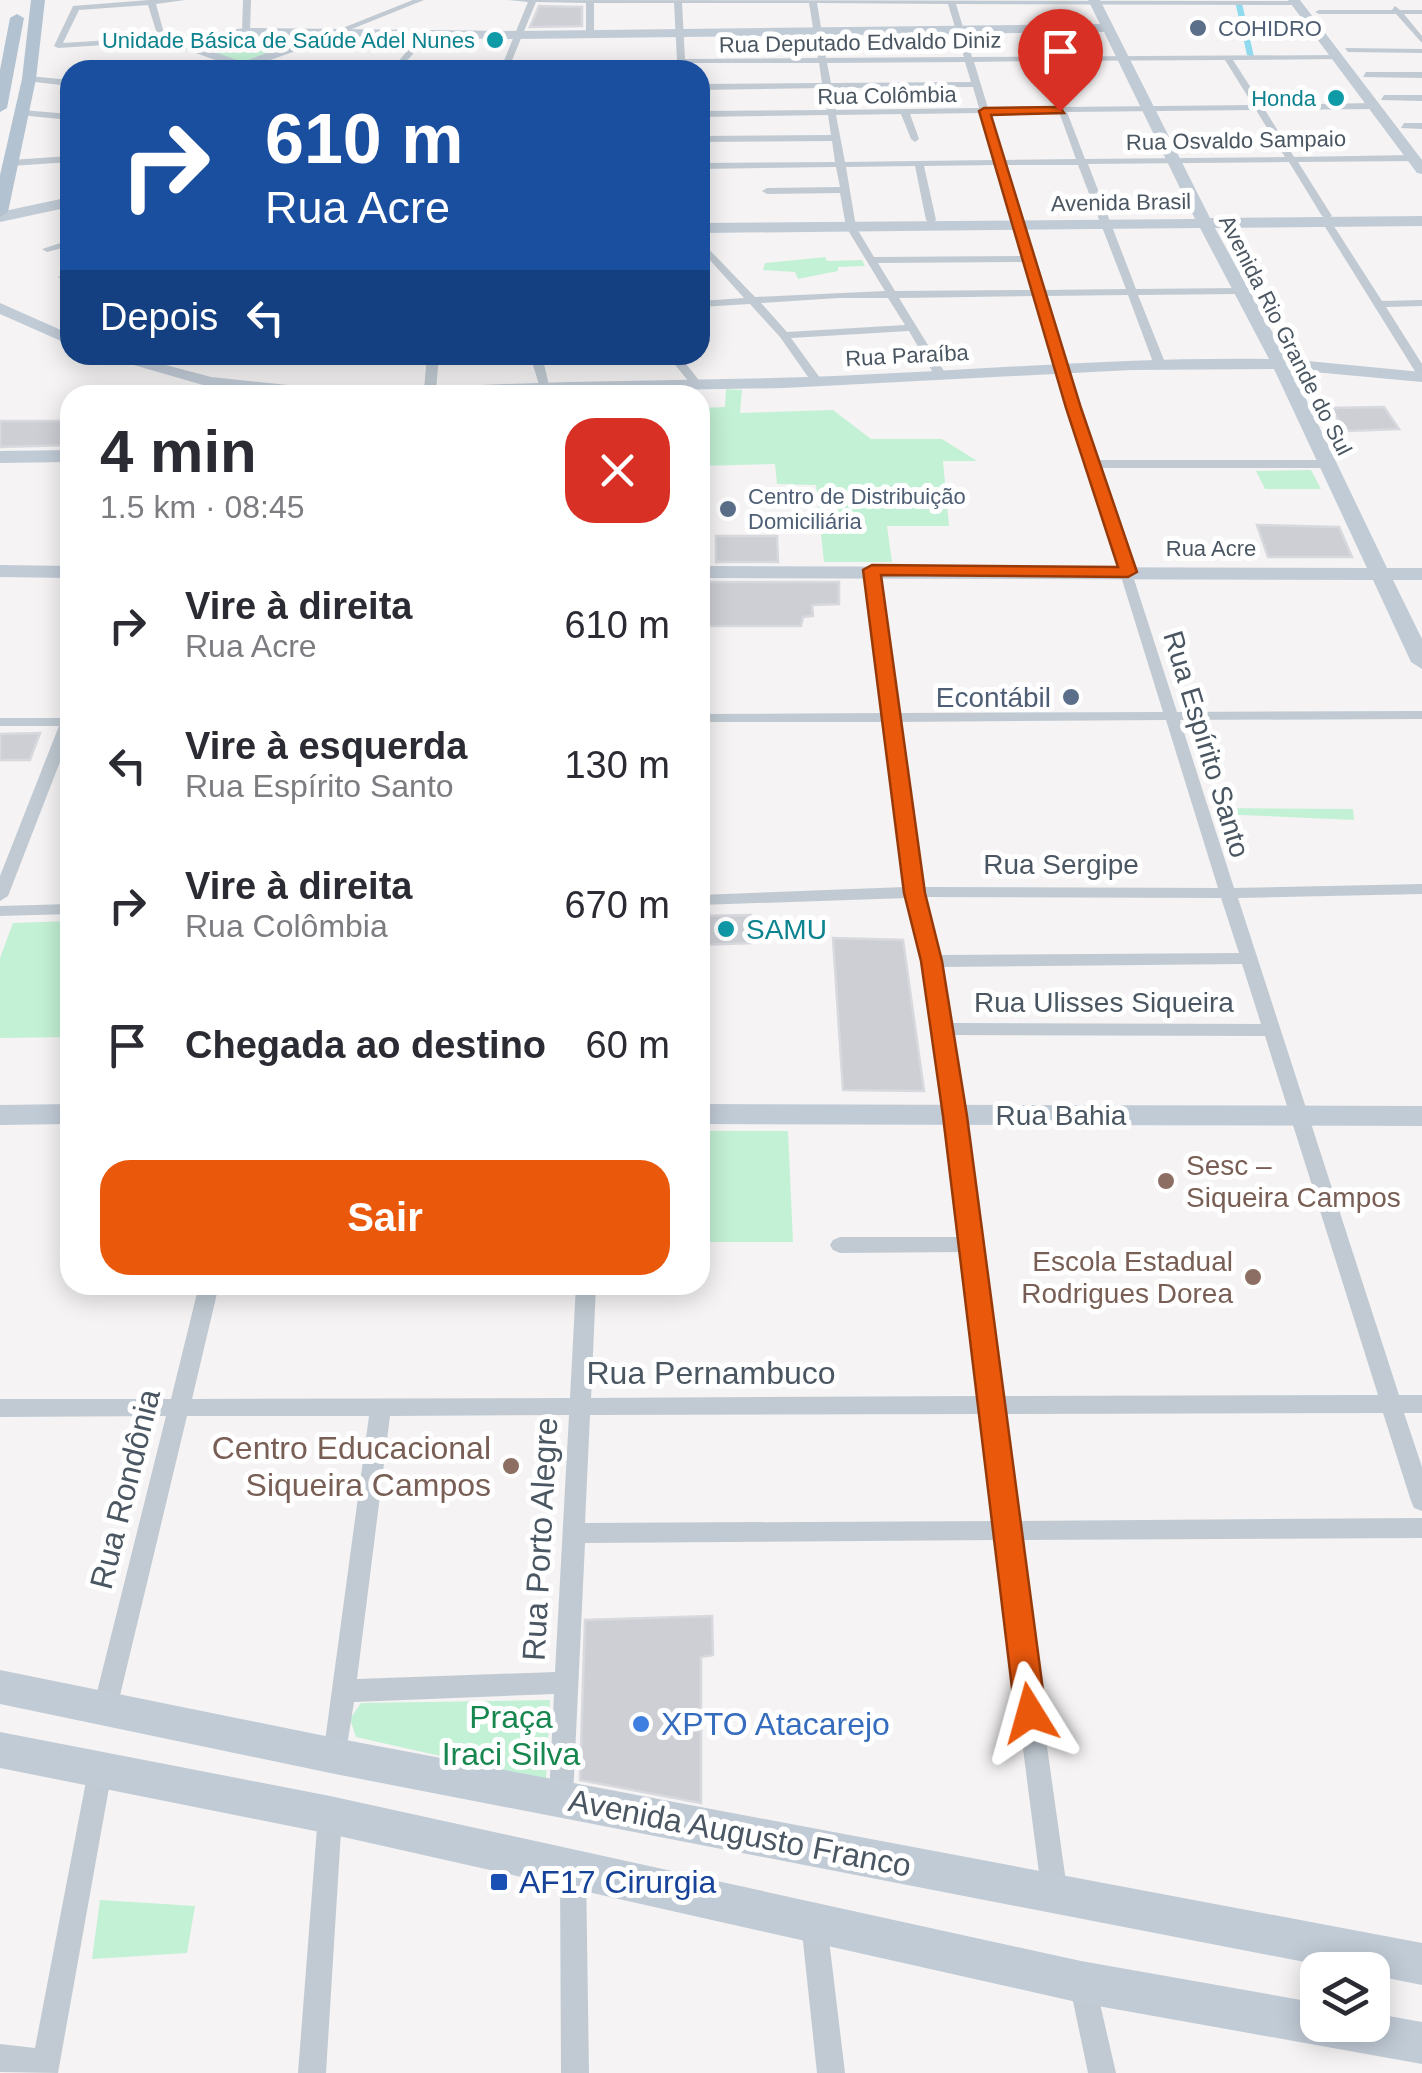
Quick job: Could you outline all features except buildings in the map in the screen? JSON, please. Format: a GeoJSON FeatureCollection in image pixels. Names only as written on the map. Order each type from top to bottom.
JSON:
{"type":"FeatureCollection","features":[{"type":"Feature","properties":{"kind":"main road"},"geometry":{"type":"LineString","coordinates":[[0,108],[18,0]]}},
{"type":"Feature","properties":{"kind":"main road"},"geometry":{"type":"LineString","coordinates":[[0,214],[5,164],[29,79],[38,0]]}},
{"type":"Feature","properties":{"kind":"main road"},"geometry":{"type":"LineString","coordinates":[[0,20],[16,26]]}},
{"type":"Feature","properties":{"kind":"street"},"geometry":{"type":"LineString","coordinates":[[180,0],[75,8],[58,46],[246,32],[520,35],[1109,28]]}},
{"type":"Feature","properties":{"kind":"street"},"geometry":{"type":"LineString","coordinates":[[246,32],[247,0]]}},
{"type":"Feature","properties":{"kind":"street"},"geometry":{"type":"LineString","coordinates":[[263,60],[420,0]]}},
{"type":"Feature","properties":{"kind":"street"},"geometry":{"type":"LineString","coordinates":[[512,0],[1239,1],[1422,12]]}},
{"type":"Feature","properties":{"kind":"street"},"geometry":{"type":"LineString","coordinates":[[1389,0],[1418,31],[1422,41]]}},
{"type":"Feature","properties":{"kind":"street"},"geometry":{"type":"LineString","coordinates":[[154,1],[164,40]]}},
{"type":"Feature","properties":{"kind":"street"},"geometry":{"type":"LineString","coordinates":[[590,1],[590,34]]}},
{"type":"Feature","properties":{"kind":"street"},"geometry":{"type":"LineString","coordinates":[[678,1],[682,60]]}},
{"type":"Feature","properties":{"kind":"street","name":"Rua Espírito Santo"},"geometry":{"type":"LineString","coordinates":[[951,1],[1016,223],[1422,1501]]}},
{"type":"Feature","properties":{"kind":"street","name":"Avenida Rio Grande do Sul"},"geometry":{"type":"LineString","coordinates":[[1095,1],[1238,290],[1280,362],[1380,574],[1416,638],[1422,662]]}},
{"type":"Feature","properties":{"kind":"street"},"geometry":{"type":"LineString","coordinates":[[508,60],[532,2]]}},
{"type":"Feature","properties":{"kind":"street"},"geometry":{"type":"LineString","coordinates":[[813,2],[850,224],[942,376]]}},
{"type":"Feature","properties":{"kind":"street"},"geometry":{"type":"LineString","coordinates":[[1305,4],[1317,28],[1366,75],[1379,102],[1404,126],[1422,170]]}},
{"type":"Feature","properties":{"kind":"street"},"geometry":{"type":"LineString","coordinates":[[1305,4],[1417,153]]}},
{"type":"Feature","properties":{"kind":"street"},"geometry":{"type":"LineString","coordinates":[[1248,29],[1317,28]]}},
{"type":"Feature","properties":{"kind":"street"},"geometry":{"type":"LineString","coordinates":[[404,60],[428,33]]}},
{"type":"Feature","properties":{"kind":"street"},"geometry":{"type":"LineString","coordinates":[[164,40],[220,60]]}},
{"type":"Feature","properties":{"kind":"street","name":"Rua Deputado Edvaldo Diniz"},"geometry":{"type":"LineString","coordinates":[[710,65],[968,58],[1228,58],[1422,51]]}},
{"type":"Feature","properties":{"kind":"street"},"geometry":{"type":"LineString","coordinates":[[1042,58],[1160,365]]}},
{"type":"Feature","properties":{"kind":"street"},"geometry":{"type":"LineString","coordinates":[[1228,58],[1422,375]]}},
{"type":"Feature","properties":{"kind":"street"},"geometry":{"type":"LineString","coordinates":[[1366,75],[1422,75]]}},
{"type":"Feature","properties":{"kind":"street"},"geometry":{"type":"LineString","coordinates":[[29,79],[60,82]]}},
{"type":"Feature","properties":{"kind":"street"},"geometry":{"type":"LineString","coordinates":[[710,87],[977,84]]}},
{"type":"Feature","properties":{"kind":"street","name":"Rua Colômbia"},"geometry":{"type":"LineString","coordinates":[[710,114],[1261,108],[1422,98]]}},
{"type":"Feature","properties":{"kind":"street"},"geometry":{"type":"LineString","coordinates":[[904,112],[915,138]]}},
{"type":"Feature","properties":{"kind":"street"},"geometry":{"type":"LineString","coordinates":[[22,113],[60,117]]}},
{"type":"Feature","properties":{"kind":"street"},"geometry":{"type":"LineString","coordinates":[[1404,126],[1422,126]]}},
{"type":"Feature","properties":{"kind":"street"},"geometry":{"type":"LineString","coordinates":[[710,140],[835,138]]}},
{"type":"Feature","properties":{"kind":"street","name":"Rua Osvaldo Sampaio"},"geometry":{"type":"LineString","coordinates":[[710,166],[1292,160],[1417,153]]}},
{"type":"Feature","properties":{"kind":"street"},"geometry":{"type":"LineString","coordinates":[[5,164],[60,160]]}},
{"type":"Feature","properties":{"kind":"street"},"geometry":{"type":"LineString","coordinates":[[919,163],[931,220]]}},
{"type":"Feature","properties":{"kind":"street"},"geometry":{"type":"LineString","coordinates":[[767,191],[844,190]]}},
{"type":"Feature","properties":{"kind":"street"},"geometry":{"type":"LineString","coordinates":[[0,214],[60,207]]}},
{"type":"Feature","properties":{"kind":"street","name":"Avenida Brasil"},"geometry":{"type":"LineString","coordinates":[[710,225],[1422,217]]}},
{"type":"Feature","properties":{"kind":"street","name":"Avenida Brasil"},"geometry":{"type":"LineString","coordinates":[[850,224],[931,220],[1016,223]]}},
{"type":"Feature","properties":{"kind":"street"},"geometry":{"type":"LineString","coordinates":[[47,249],[60,246]]}},
{"type":"Feature","properties":{"kind":"street"},"geometry":{"type":"LineString","coordinates":[[710,254],[784,335],[818,382]]}},
{"type":"Feature","properties":{"kind":"street"},"geometry":{"type":"LineString","coordinates":[[870,260],[1028,259]]}},
{"type":"Feature","properties":{"kind":"street"},"geometry":{"type":"LineString","coordinates":[[710,303],[893,294],[1238,290]]}},
{"type":"Feature","properties":{"kind":"street"},"geometry":{"type":"LineString","coordinates":[[1379,304],[1422,304]]}},
{"type":"Feature","properties":{"kind":"street"},"geometry":{"type":"LineString","coordinates":[[0,308],[60,332]]}},
{"type":"Feature","properties":{"kind":"street"},"geometry":{"type":"LineString","coordinates":[[784,335],[913,328]]}},
{"type":"Feature","properties":{"kind":"street","name":"Rua Paraíba"},"geometry":{"type":"LineString","coordinates":[[710,386],[1280,362],[1422,375]]}},
{"type":"Feature","properties":{"kind":"street"},"geometry":{"type":"LineString","coordinates":[[138,365],[198,385]]}},
{"type":"Feature","properties":{"kind":"street"},"geometry":{"type":"LineString","coordinates":[[681,365],[697,385]]}},
{"type":"Feature","properties":{"kind":"street"},"geometry":{"type":"LineString","coordinates":[[0,456],[60,456]]}},
{"type":"Feature","properties":{"kind":"street"},"geometry":{"type":"LineString","coordinates":[[1092,464],[1326,464]]}},
{"type":"Feature","properties":{"kind":"street"},"geometry":{"type":"LineString","coordinates":[[872,570],[914,893],[932,961],[939,1030],[955,1116],[1055,1896]]}},
{"type":"Feature","properties":{"kind":"street"},"geometry":{"type":"LineString","coordinates":[[0,572],[60,572]]}},
{"type":"Feature","properties":{"kind":"street","name":"Rua Acre"},"geometry":{"type":"LineString","coordinates":[[710,572],[1422,574]]}},
{"type":"Feature","properties":{"kind":"street"},"geometry":{"type":"LineString","coordinates":[[710,718],[1422,714]]}},
{"type":"Feature","properties":{"kind":"street"},"geometry":{"type":"LineString","coordinates":[[0,722],[60,722]]}},
{"type":"Feature","properties":{"kind":"street"},"geometry":{"type":"LineString","coordinates":[[60,747],[2,906],[60,909]]}},
{"type":"Feature","properties":{"kind":"street","name":"Rua Sergipe"},"geometry":{"type":"LineString","coordinates":[[710,900],[914,893],[1422,889]]}},
{"type":"Feature","properties":{"kind":"street"},"geometry":{"type":"LineString","coordinates":[[932,961],[1247,958]]}},
{"type":"Feature","properties":{"kind":"street","name":"Rua Ulisses Siqueira"},"geometry":{"type":"LineString","coordinates":[[939,1030],[1270,1030]]}},
{"type":"Feature","properties":{"kind":"street"},"geometry":{"type":"LineString","coordinates":[[0,1114],[60,1114]]}},
{"type":"Feature","properties":{"kind":"street","name":"Rua Bahia"},"geometry":{"type":"LineString","coordinates":[[710,1114],[1422,1116]]}},
{"type":"Feature","properties":{"kind":"street"},"geometry":{"type":"LineString","coordinates":[[840,1245],[970,1244]]}},
{"type":"Feature","properties":{"kind":"street","name":"Rua Rondônia"},"geometry":{"type":"LineString","coordinates":[[106,1708],[206,1295]]}},
{"type":"Feature","properties":{"kind":"street","name":"Rua Porto Alegre"},"geometry":{"type":"LineString","coordinates":[[561,1796],[586,1295]]}},
{"type":"Feature","properties":{"kind":"street","name":"Rua Pernambuco"},"geometry":{"type":"LineString","coordinates":[[0,1408],[1422,1404]]}},
{"type":"Feature","properties":{"kind":"street"},"geometry":{"type":"LineString","coordinates":[[335,1756],[380,1406]]}},
{"type":"Feature","properties":{"kind":"street"},"geometry":{"type":"LineString","coordinates":[[573,1533],[1422,1528]]}},
{"type":"Feature","properties":{"kind":"street"},"geometry":{"type":"LineString","coordinates":[[342,1691],[565,1684]]}},
{"type":"Feature","properties":{"kind":"street","name":"Avenida Augusto Franco"},"geometry":{"type":"LineString","coordinates":[[0,1687],[335,1756],[561,1796],[1055,1896],[1422,1964]]}},
{"type":"Feature","properties":{"kind":"street"},"geometry":{"type":"LineString","coordinates":[[0,1750],[330,1815],[1082,1982],[1300,2020]]}},
{"type":"Feature","properties":{"kind":"street"},"geometry":{"type":"LineString","coordinates":[[0,2058],[45,2068],[100,1771]]}},
{"type":"Feature","properties":{"kind":"street"},"geometry":{"type":"LineString","coordinates":[[312,2073],[330,1815]]}},
{"type":"Feature","properties":{"kind":"street"},"geometry":{"type":"LineString","coordinates":[[572,1870],[575,2073]]}},
{"type":"Feature","properties":{"kind":"street"},"geometry":{"type":"LineString","coordinates":[[814,1923],[831,2073]]}},
{"type":"Feature","properties":{"kind":"street"},"geometry":{"type":"LineString","coordinates":[[1082,1982],[1102,2073]]}},
{"type":"Feature","properties":{"kind":"street"},"geometry":{"type":"LineString","coordinates":[[1390,2037],[1422,2043]]}},
{"type":"Feature","properties":{"kind":"green space"},"geometry":{"type":"Polygon","coordinates":[[[243,34],[318,36],[253,60],[232,60],[174,40],[243,34]]]}},
{"type":"Feature","properties":{"kind":"green space"},"geometry":{"type":"Polygon","coordinates":[[[825,257],[827,261],[862,260],[865,266],[838,267],[838,271],[798,279],[795,272],[763,270],[765,263],[825,257]]]}},
{"type":"Feature","properties":{"kind":"green space"},"geometry":{"type":"Polygon","coordinates":[[[726,389],[742,390],[740,413],[833,410],[871,439],[942,439],[977,461],[943,461],[949,526],[887,526],[892,562],[824,562],[816,485],[777,484],[775,464],[710,466],[710,408],[725,407],[726,389]]]}},
{"type":"Feature","properties":{"kind":"green space"},"geometry":{"type":"Polygon","coordinates":[[[1311,470],[1321,489],[1265,489],[1256,471],[1311,470]]]}},
{"type":"Feature","properties":{"kind":"green space"},"geometry":{"type":"Polygon","coordinates":[[[1216,808],[1353,809],[1354,820],[1219,814],[1216,808]]]}},
{"type":"Feature","properties":{"kind":"green space"},"geometry":{"type":"Polygon","coordinates":[[[60,921],[60,1037],[0,1038],[0,958],[13,923],[60,921]]]}},
{"type":"Feature","properties":{"kind":"green space"},"geometry":{"type":"Polygon","coordinates":[[[710,1131],[788,1131],[793,1242],[710,1242],[710,1131]]]}},
{"type":"Feature","properties":{"kind":"green space","name":"Praça Iraci Silva"},"geometry":{"type":"Polygon","coordinates":[[[550,1700],[546,1780],[356,1737],[350,1719],[361,1703],[550,1700]]]}},
{"type":"Feature","properties":{"kind":"green space"},"geometry":{"type":"Polygon","coordinates":[[[100,1900],[195,1906],[187,1953],[92,1959],[100,1900]]]}},
{"type":"Feature","properties":{"kind":"waterway"},"geometry":{"type":"LineString","coordinates":[[1238,3],[1251,55]]}},
{"type":"Feature","properties":{"kind":"place","name":"COHIDRO"},"geometry":{"type":"Point","coordinates":[1198,28]}},
{"type":"Feature","properties":{"kind":"place","name":"Unidade Básica de Saúde Adel Nunes"},"geometry":{"type":"Point","coordinates":[495,40]}},
{"type":"Feature","properties":{"kind":"place","name":"Honda"},"geometry":{"type":"Point","coordinates":[1336,98]}},
{"type":"Feature","properties":{"kind":"place","name":"Centro de Distribuição Domiciliária"},"geometry":{"type":"Point","coordinates":[728,509]}},
{"type":"Feature","properties":{"kind":"place","name":"Econtábil"},"geometry":{"type":"Point","coordinates":[1071,697]}},
{"type":"Feature","properties":{"kind":"place","name":"SAMU"},"geometry":{"type":"Point","coordinates":[726,929]}},
{"type":"Feature","properties":{"kind":"place","name":"Sesc – Siqueira Campos"},"geometry":{"type":"Point","coordinates":[1166,1181]}},
{"type":"Feature","properties":{"kind":"place","name":"Escola Estadual Rodrigues Dorea"},"geometry":{"type":"Point","coordinates":[1253,1277]}},
{"type":"Feature","properties":{"kind":"place","name":"Centro Educacional Siqueira Campos"},"geometry":{"type":"Point","coordinates":[511,1466]}},
{"type":"Feature","properties":{"kind":"place","name":"XPTO Atacarejo"},"geometry":{"type":"Point","coordinates":[641,1724]}},
{"type":"Feature","properties":{"kind":"place","name":"AF17 Cirurgia"},"geometry":{"type":"Point","coordinates":[499,1882]}},
{"type":"Feature","properties":{"kind":"route"},"geometry":{"type":"LineString","coordinates":[[1030,1713],[955,1116],[939,1030],[932,961],[914,893],[872,570],[1128,572],[1073,408],[984,111],[1060,111]]}}]}
